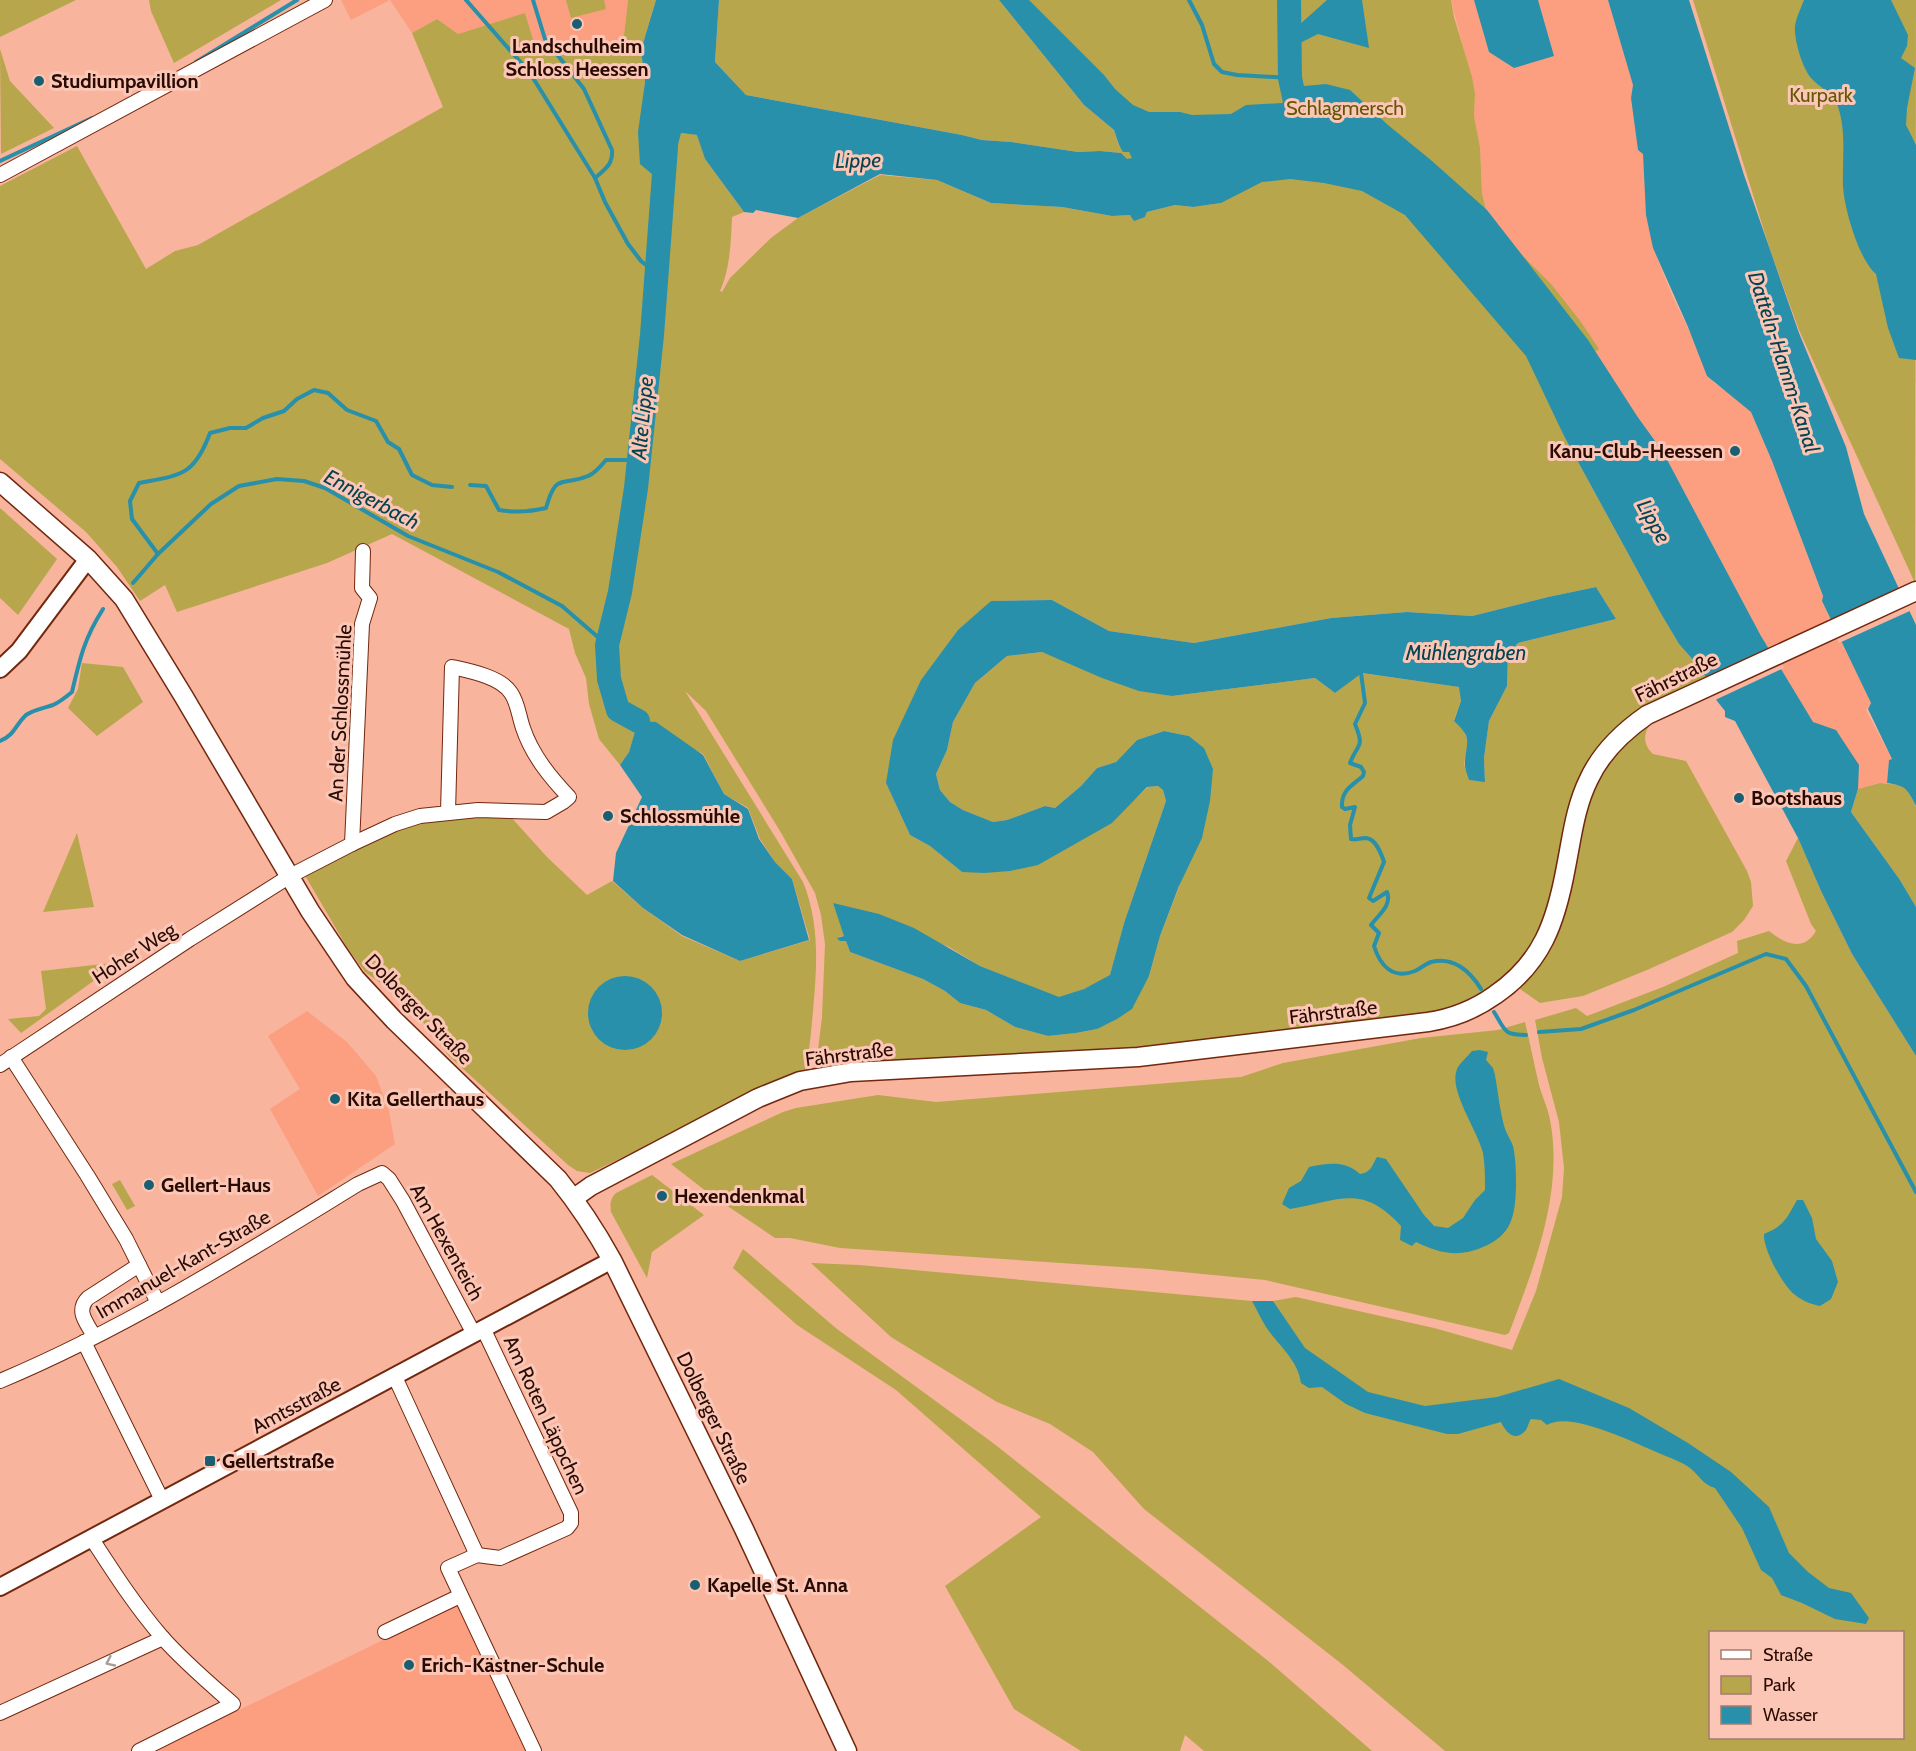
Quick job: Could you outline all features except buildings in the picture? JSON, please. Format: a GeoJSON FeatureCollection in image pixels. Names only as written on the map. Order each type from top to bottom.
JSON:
{"type":"FeatureCollection","features":[{"type":"Feature","properties":{"kind":"main road","name":"Dolberger Straße"},"geometry":{"type":"LineString","coordinates":[[0,482],[88,559],[124,600],[290,876],[355,978],[394,1020],[558,1179],[592,1224],[612,1260],[744,1529],[847,1751]]}},
{"type":"Feature","properties":{"kind":"main road","name":"Fährstraße"},"geometry":{"type":"LineString","coordinates":[[574,1198],[591,1186],[728,1113],[777,1090],[810,1079],[851,1072],[1138,1057],[1428,1022],[1461,1015],[1482,1004],[1519,978],[1542,947],[1557,909],[1582,794],[1598,762],[1625,732],[1647,715],[1696,691],[1916,591]]}},
{"type":"Feature","properties":{"kind":"street"},"geometry":{"type":"LineString","coordinates":[[0,174],[325,0]]}},
{"type":"Feature","properties":{"kind":"street","name":"An der Schlossmühle"},"geometry":{"type":"LineString","coordinates":[[352,844],[362,624],[370,598],[362,588],[363,551]]}},
{"type":"Feature","properties":{"kind":"street"},"geometry":{"type":"LineString","coordinates":[[0,669],[19,651],[88,559]]}},
{"type":"Feature","properties":{"kind":"street"},"geometry":{"type":"LineString","coordinates":[[290,876],[395,824],[420,816],[478,810],[546,812],[569,797],[551,778],[533,752],[511,692],[500,683],[453,667],[448,812]]}},
{"type":"Feature","properties":{"kind":"street","name":"Hoher Weg"},"geometry":{"type":"LineString","coordinates":[[5,1061],[290,876]]}},
{"type":"Feature","properties":{"kind":"street"},"geometry":{"type":"LineString","coordinates":[[5,1061],[87,1175],[126,1239],[158,1303]]}},
{"type":"Feature","properties":{"kind":"street","name":"Immanuel-Kant-Straße"},"geometry":{"type":"LineString","coordinates":[[0,1381],[89,1339],[204,1279],[358,1184],[382,1173]]}},
{"type":"Feature","properties":{"kind":"street","name":"Am Hexenteich"},"geometry":{"type":"LineString","coordinates":[[382,1173],[389,1179],[478,1331]]}},
{"type":"Feature","properties":{"kind":"street","name":"Amtsstraße"},"geometry":{"type":"LineString","coordinates":[[0,1587],[612,1260]]}},
{"type":"Feature","properties":{"kind":"street"},"geometry":{"type":"LineString","coordinates":[[139,1265],[88,1298],[81,1312],[89,1339],[162,1500]]}},
{"type":"Feature","properties":{"kind":"street","name":"Am Roten Läppchen"},"geometry":{"type":"LineString","coordinates":[[477,1555],[500,1558],[567,1528],[571,1523],[571,1513],[478,1331]]}},
{"type":"Feature","properties":{"kind":"street"},"geometry":{"type":"LineString","coordinates":[[395,1377],[477,1555],[448,1568],[534,1751]]}},
{"type":"Feature","properties":{"kind":"street"},"geometry":{"type":"LineString","coordinates":[[92,1539],[121,1585],[163,1638],[233,1704],[139,1751]]}},
{"type":"Feature","properties":{"kind":"street"},"geometry":{"type":"LineString","coordinates":[[385,1632],[460,1596]]}},
{"type":"Feature","properties":{"kind":"street"},"geometry":{"type":"LineString","coordinates":[[0,1713],[163,1638]]}},
{"type":"Feature","properties":{"kind":"shaded area"},"geometry":{"type":"Polygon","coordinates":[[[341,0],[390,0],[351,20],[341,0]]]}},
{"type":"Feature","properties":{"kind":"shaded area","name":"Landschulheim Schloss Heessen"},"geometry":{"type":"Polygon","coordinates":[[[390,0],[628,0],[622,53],[581,46],[537,53],[524,14],[458,34],[437,19],[412,33],[390,0]]]}},
{"type":"Feature","properties":{"kind":"shaded area"},"geometry":{"type":"Polygon","coordinates":[[[1451,0],[1608,0],[1633,85],[1631,98],[1643,154],[1653,248],[1672,295],[1714,383],[1751,412],[1772,461],[1823,597],[1822,601],[1871,703],[1866,710],[1892,759],[1889,760],[1887,783],[1858,789],[1836,731],[1813,723],[1795,694],[1761,636],[1663,452],[1486,210],[1482,193],[1480,147],[1474,116],[1475,94],[1451,0]]]}},
{"type":"Feature","properties":{"kind":"shaded area","name":"Kita Gellerthaus"},"geometry":{"type":"Polygon","coordinates":[[[307,1011],[347,1042],[376,1076],[389,1111],[395,1144],[318,1196],[270,1109],[300,1089],[268,1036],[307,1011]]]}},
{"type":"Feature","properties":{"kind":"shaded area","name":"Erich-Kästner-Schule"},"geometry":{"type":"Polygon","coordinates":[[[457,1604],[526,1751],[154,1751],[208,1725],[457,1604]]]}},
{"type":"Feature","properties":{"kind":"green space"},"geometry":{"type":"Polygon","coordinates":[[[0,0],[76,0],[0,37],[0,0]]]}},
{"type":"Feature","properties":{"kind":"green space"},"geometry":{"type":"Polygon","coordinates":[[[149,0],[281,0],[174,63],[151,11],[149,0]]]}},
{"type":"Feature","properties":{"kind":"green space"},"geometry":{"type":"Polygon","coordinates":[[[566,0],[604,0],[606,9],[571,18],[566,0]]]}},
{"type":"Feature","properties":{"kind":"green space","name":"Schlagmersch"},"geometry":{"type":"Polygon","coordinates":[[[628,0],[656,0],[641,50],[645,82],[643,99],[681,133],[698,135],[705,159],[744,212],[732,217],[726,274],[720,291],[722,292],[730,278],[771,238],[798,218],[880,175],[937,180],[991,203],[1062,207],[1112,216],[1145,217],[1147,212],[1175,205],[1193,207],[1221,203],[1194,194],[1017,0],[1451,0],[1475,94],[1474,116],[1480,147],[1482,193],[1486,210],[1522,255],[1552,285],[1599,349],[1544,389],[1565,438],[1660,612],[1679,644],[1702,670],[1707,680],[1607,739],[1559,872],[1536,944],[1500,987],[1457,1010],[1191,1046],[1001,1060],[816,1066],[822,1017],[825,944],[815,893],[780,831],[706,711],[685,691],[803,882],[812,914],[816,945],[811,1033],[805,1070],[774,1081],[590,1173],[577,1171],[449,1056],[423,1022],[396,994],[365,972],[348,949],[303,872],[329,858],[428,817],[510,816],[547,857],[587,895],[612,881],[643,908],[682,936],[740,961],[810,940],[792,879],[775,862],[760,839],[748,808],[724,794],[703,754],[638,721],[629,752],[620,765],[599,739],[589,704],[586,678],[575,653],[569,629],[392,534],[327,563],[177,612],[165,585],[140,601],[117,567],[86,532],[0,459],[0,186],[77,146],[146,269],[175,251],[198,245],[443,107],[412,33],[437,19],[458,34],[525,13],[537,53],[581,46],[622,53],[628,0]],[[1596,587],[1472,616],[1407,612],[1331,618],[1194,643],[1109,631],[1052,600],[991,601],[886,783],[910,835],[930,846],[962,872],[1134,800],[1148,787],[1158,786],[1163,790],[1166,801],[1124,923],[1110,976],[1059,998],[980,966],[949,947],[833,903],[845,936],[838,937],[846,941],[850,952],[923,979],[945,991],[960,1003],[986,1010],[1015,1027],[1048,1036],[1097,1029],[1149,976],[1160,936],[1179,887],[1204,748],[1189,736],[1164,731],[1137,740],[1116,762],[1097,768],[1081,786],[1055,808],[1045,806],[1007,820],[993,822],[963,810],[950,802],[940,790],[936,774],[947,750],[953,722],[975,683],[1007,656],[1042,652],[1172,696],[1315,678],[1335,693],[1361,673],[1460,687],[1461,701],[1454,720],[1464,731],[1468,742],[1464,764],[1469,780],[1485,781],[1484,758],[1489,721],[1507,686],[1508,655],[1518,643],[1616,619],[1596,587]]]}},
{"type":"Feature","properties":{"kind":"green space"},"geometry":{"type":"Polygon","coordinates":[[[719,0],[999,0],[1084,105],[1114,130],[1119,146],[1129,152],[1133,158],[1127,160],[1121,153],[1078,152],[982,140],[746,95],[715,62],[719,0]]]}},
{"type":"Feature","properties":{"kind":"green space","name":"Kurpark"},"geometry":{"type":"Polygon","coordinates":[[[1693,0],[1916,0],[1915,583],[1799,330],[1770,250],[1693,0]]]}},
{"type":"Feature","properties":{"kind":"green space"},"geometry":{"type":"Polygon","coordinates":[[[0,49],[10,81],[54,128],[1,154],[0,49]]]}},
{"type":"Feature","properties":{"kind":"green space"},"geometry":{"type":"Polygon","coordinates":[[[0,508],[57,559],[18,615],[0,598],[0,508]]]}},
{"type":"Feature","properties":{"kind":"green space"},"geometry":{"type":"Polygon","coordinates":[[[82,663],[123,667],[143,702],[97,736],[68,708],[78,689],[82,663]]]}},
{"type":"Feature","properties":{"kind":"green space"},"geometry":{"type":"Polygon","coordinates":[[[1653,721],[1647,729],[1645,738],[1649,750],[1653,754],[1686,761],[1747,871],[1751,882],[1753,906],[1732,932],[1583,996],[1540,1003],[1520,989],[1588,797],[1598,776],[1621,745],[1653,721]]]}},
{"type":"Feature","properties":{"kind":"green space"},"geometry":{"type":"Polygon","coordinates":[[[1880,783],[1900,785],[1907,789],[1916,807],[1916,907],[1900,880],[1851,812],[1858,789],[1880,783]]]}},
{"type":"Feature","properties":{"kind":"green space"},"geometry":{"type":"Polygon","coordinates":[[[77,833],[94,907],[43,912],[77,833]]]}},
{"type":"Feature","properties":{"kind":"green space"},"geometry":{"type":"Polygon","coordinates":[[[1798,838],[1852,954],[1916,1056],[1916,1751],[1445,1751],[1343,1665],[1144,1509],[1093,1452],[1050,1424],[997,1402],[891,1337],[811,1263],[859,1265],[1252,1301],[1273,1301],[1296,1297],[1434,1328],[1512,1350],[1536,1291],[1562,1197],[1564,1168],[1559,1122],[1542,1058],[1535,1020],[1576,1008],[1587,1016],[1663,987],[1738,953],[1737,941],[1769,931],[1793,944],[1805,942],[1816,931],[1811,924],[1786,861],[1798,838]]]}},
{"type":"Feature","properties":{"kind":"green space"},"geometry":{"type":"Polygon","coordinates":[[[120,962],[21,1033],[8,1019],[39,1016],[46,1009],[41,971],[120,962]]]}},
{"type":"Feature","properties":{"kind":"green space"},"geometry":{"type":"Polygon","coordinates":[[[1525,1022],[1539,1085],[1550,1120],[1553,1174],[1550,1202],[1537,1256],[1509,1333],[1505,1335],[1265,1280],[1151,1269],[840,1248],[790,1238],[775,1238],[711,1195],[671,1164],[796,1108],[878,1095],[936,1102],[1241,1077],[1283,1063],[1421,1038],[1498,1030],[1525,1022]]]}},
{"type":"Feature","properties":{"kind":"green space"},"geometry":{"type":"Polygon","coordinates":[[[652,1175],[704,1215],[652,1252],[647,1278],[611,1212],[611,1204],[616,1193],[652,1175]]]}},
{"type":"Feature","properties":{"kind":"green space"},"geometry":{"type":"Polygon","coordinates":[[[120,1180],[135,1206],[127,1210],[112,1184],[120,1180]]]}},
{"type":"Feature","properties":{"kind":"green space"},"geometry":{"type":"Polygon","coordinates":[[[743,1249],[837,1329],[993,1443],[1267,1660],[1372,1751],[1204,1751],[1185,1735],[1180,1751],[1081,1751],[1014,1709],[945,1586],[1041,1517],[896,1390],[797,1325],[733,1268],[743,1249]]]}},
{"type":"Feature","properties":{"kind":"water"},"geometry":{"type":"Polygon","coordinates":[[[656,0],[719,0],[715,62],[746,95],[982,140],[1078,152],[1121,153],[1127,159],[1132,158],[1129,152],[1123,152],[1114,130],[1084,105],[999,0],[1029,0],[1104,75],[1115,89],[1133,105],[1149,112],[1180,112],[1192,115],[1231,114],[1246,105],[1282,103],[1304,86],[1326,84],[1350,90],[1487,210],[1588,340],[1663,452],[1761,636],[1813,722],[1836,730],[1859,765],[1858,789],[1851,812],[1900,880],[1916,907],[1916,1056],[1852,954],[1798,838],[1735,721],[1725,717],[1725,711],[1717,701],[1702,670],[1679,644],[1660,612],[1565,438],[1526,356],[1405,215],[1362,191],[1290,179],[1262,182],[1221,203],[1193,207],[1175,205],[1147,212],[1145,217],[1134,221],[1130,215],[1112,216],[1062,207],[991,203],[937,180],[880,174],[798,218],[756,210],[753,213],[744,212],[705,159],[697,135],[681,133],[669,179],[659,180],[640,164],[638,132],[645,82],[641,50],[656,0]]]}},
{"type":"Feature","properties":{"kind":"water"},"geometry":{"type":"Polygon","coordinates":[[[1283,0],[1298,0],[1296,4],[1299,25],[1327,0],[1362,0],[1369,48],[1318,34],[1282,52],[1283,0]]]}},
{"type":"Feature","properties":{"kind":"water"},"geometry":{"type":"Polygon","coordinates":[[[1474,0],[1538,0],[1554,56],[1514,68],[1489,52],[1474,0]]]}},
{"type":"Feature","properties":{"kind":"water","name":"Datteln-Hamm-Kanal"},"geometry":{"type":"Polygon","coordinates":[[[1608,0],[1689,0],[1744,175],[1799,333],[1846,447],[1864,514],[1916,625],[1916,806],[1906,789],[1887,783],[1889,760],[1892,759],[1868,709],[1871,703],[1822,601],[1823,596],[1751,412],[1707,376],[1653,248],[1646,215],[1643,154],[1638,150],[1631,98],[1633,85],[1608,0]]]}},
{"type":"Feature","properties":{"kind":"water"},"geometry":{"type":"Polygon","coordinates":[[[1804,0],[1891,0],[1908,35],[1907,46],[1901,58],[1915,68],[1906,125],[1916,145],[1916,360],[1899,358],[1888,328],[1876,274],[1858,246],[1849,220],[1843,186],[1843,134],[1840,114],[1834,100],[1808,73],[1797,46],[1795,26],[1804,0]]]}},
{"type":"Feature","properties":{"kind":"water","name":"Mühlengraben"},"geometry":{"type":"Polygon","coordinates":[[[1596,587],[1616,619],[1518,643],[1508,655],[1507,686],[1489,721],[1484,758],[1485,782],[1469,780],[1466,770],[1467,739],[1464,731],[1454,721],[1461,701],[1459,687],[1362,673],[1335,693],[1315,678],[1172,696],[1139,691],[1042,652],[1007,656],[975,683],[953,722],[947,750],[936,774],[940,790],[950,802],[993,822],[1007,820],[1045,806],[1055,808],[1081,786],[1097,768],[1116,762],[1137,740],[1164,731],[1189,736],[1204,748],[1213,769],[1210,801],[1202,838],[1179,886],[1160,936],[1149,976],[1132,1009],[1097,1029],[1048,1036],[1015,1027],[986,1010],[960,1003],[945,991],[923,979],[850,952],[846,941],[840,941],[837,938],[844,936],[833,903],[879,914],[914,928],[980,966],[1059,997],[1084,989],[1110,975],[1124,923],[1166,801],[1163,790],[1158,786],[1147,787],[1112,823],[1038,865],[1010,871],[984,873],[962,872],[930,846],[910,835],[886,783],[893,740],[921,680],[958,630],[991,601],[1052,600],[1109,631],[1194,643],[1331,618],[1407,612],[1472,616],[1596,587]]]}},
{"type":"Feature","properties":{"kind":"water"},"geometry":{"type":"Polygon","coordinates":[[[638,721],[656,722],[703,755],[724,794],[748,809],[759,839],[775,862],[792,879],[809,940],[740,961],[682,935],[643,908],[613,881],[616,853],[642,797],[620,765],[629,752],[638,721]]]}},
{"type":"Feature","properties":{"kind":"water"},"geometry":{"type":"Polygon","coordinates":[[[625,976],[646,982],[656,992],[662,1013],[656,1034],[646,1044],[625,1050],[604,1044],[594,1034],[588,1013],[594,992],[604,982],[625,976]]]}},
{"type":"Feature","properties":{"kind":"water"},"geometry":{"type":"Polygon","coordinates":[[[1472,1051],[1488,1052],[1486,1060],[1493,1068],[1503,1122],[1515,1156],[1516,1187],[1513,1216],[1500,1237],[1474,1250],[1449,1253],[1416,1242],[1412,1246],[1400,1240],[1401,1226],[1374,1204],[1361,1200],[1349,1198],[1290,1209],[1282,1204],[1289,1188],[1301,1181],[1309,1167],[1342,1165],[1349,1166],[1360,1174],[1369,1170],[1377,1157],[1386,1159],[1434,1226],[1448,1228],[1463,1218],[1485,1190],[1485,1167],[1480,1144],[1460,1099],[1455,1078],[1462,1062],[1472,1051]]]}},
{"type":"Feature","properties":{"kind":"water"},"geometry":{"type":"Polygon","coordinates":[[[1797,1200],[1803,1200],[1812,1218],[1816,1239],[1832,1261],[1838,1282],[1831,1299],[1820,1306],[1803,1300],[1784,1283],[1774,1266],[1765,1240],[1764,1234],[1784,1221],[1797,1200]]]}},
{"type":"Feature","properties":{"kind":"water"},"geometry":{"type":"Polygon","coordinates":[[[1252,1301],[1273,1301],[1305,1348],[1368,1392],[1425,1406],[1497,1397],[1559,1379],[1629,1408],[1731,1472],[1769,1507],[1789,1553],[1829,1588],[1851,1593],[1869,1618],[1866,1624],[1835,1619],[1781,1595],[1772,1578],[1761,1570],[1742,1528],[1715,1488],[1707,1485],[1683,1464],[1604,1430],[1571,1422],[1547,1425],[1541,1420],[1531,1419],[1525,1431],[1517,1436],[1507,1432],[1501,1422],[1458,1434],[1447,1434],[1365,1413],[1346,1404],[1322,1387],[1309,1388],[1301,1383],[1292,1360],[1266,1327],[1252,1301]]]}},
{"type":"Feature","properties":{"kind":"pier"},"geometry":{"type":"Polygon","coordinates":[[[1903,590],[1912,610],[1839,643],[1829,622],[1903,590]]]}},
{"type":"Feature","properties":{"kind":"pier"},"geometry":{"type":"Polygon","coordinates":[[[1772,648],[1784,668],[1713,701],[1703,679],[1772,648]]]}},
{"type":"Feature","properties":{"kind":"waterway"},"geometry":{"type":"LineString","coordinates":[[196,62],[297,0]]}},
{"type":"Feature","properties":{"kind":"waterway"},"geometry":{"type":"LineString","coordinates":[[466,0],[530,73],[595,178],[628,244],[641,261],[656,273]]}},
{"type":"Feature","properties":{"kind":"waterway"},"geometry":{"type":"LineString","coordinates":[[533,0],[545,39],[584,89],[612,150],[610,163],[595,178]]}},
{"type":"Feature","properties":{"kind":"waterway"},"geometry":{"type":"LineString","coordinates":[[1189,0],[1202,25],[1214,64],[1222,72],[1290,78]]}},
{"type":"Feature","properties":{"kind":"waterway","name":"Lippe"},"geometry":{"type":"LineString","coordinates":[[1289,0],[1290,78],[1300,125]]}},
{"type":"Feature","properties":{"kind":"waterway"},"geometry":{"type":"LineString","coordinates":[[0,161],[92,118]]}},
{"type":"Feature","properties":{"kind":"waterway","name":"Alte Lippe"},"geometry":{"type":"LineString","coordinates":[[638,721],[618,710],[609,679],[607,645],[620,592],[636,488],[652,335],[666,147]]}},
{"type":"Feature","properties":{"kind":"waterway"},"geometry":{"type":"LineString","coordinates":[[158,554],[132,519],[130,501],[139,483],[176,475],[192,466],[210,433],[230,428],[246,428],[263,418],[284,411],[297,399],[314,390],[328,393],[347,410],[376,421],[388,442],[399,449],[412,475],[432,485],[452,487]]}},
{"type":"Feature","properties":{"kind":"waterway"},"geometry":{"type":"LineString","coordinates":[[470,485],[486,486],[499,510],[517,512],[534,510],[546,508],[553,489],[557,485],[590,475],[606,460],[639,460]]}},
{"type":"Feature","properties":{"kind":"waterway","name":"Ennigerbach"},"geometry":{"type":"LineString","coordinates":[[133,583],[158,554],[211,504],[239,486],[277,479],[304,481],[325,488],[408,536],[498,572],[562,606],[607,645]]}},
{"type":"Feature","properties":{"kind":"waterway","name":"Ennigerbach"},"geometry":{"type":"LineString","coordinates":[[0,741],[12,732],[26,715],[56,704],[72,692],[83,649],[103,609]]}},
{"type":"Feature","properties":{"kind":"waterway"},"geometry":{"type":"LineString","coordinates":[[1361,673],[1365,703],[1355,724],[1360,742],[1350,763],[1361,767],[1364,772],[1363,776],[1345,792],[1342,807],[1345,809],[1355,807],[1350,825],[1351,839],[1366,838],[1373,841],[1384,862],[1369,898],[1373,901],[1387,892],[1388,897],[1384,910],[1371,925],[1379,933],[1374,946],[1384,965],[1394,972],[1407,973],[1431,962],[1447,961],[1460,966],[1472,976],[1481,989]]}},
{"type":"Feature","properties":{"kind":"waterway"},"geometry":{"type":"LineString","coordinates":[[1539,1032],[1581,1029],[1634,1010],[1766,954],[1786,959],[1806,986],[1916,1192]]}},
{"type":"Feature","properties":{"kind":"waterway"},"geometry":{"type":"LineString","coordinates":[[1494,1012],[1506,1031],[1526,1035]]}},
{"type":"Feature","properties":{"kind":"place","name":"Landschulheim Schloss Heessen"},"geometry":{"type":"Point","coordinates":[577,24]}},
{"type":"Feature","properties":{"kind":"place","name":"Studiumpavillion"},"geometry":{"type":"Point","coordinates":[39,81]}},
{"type":"Feature","properties":{"kind":"place","name":"Kanu-Club-Heessen"},"geometry":{"type":"Point","coordinates":[1735,451]}},
{"type":"Feature","properties":{"kind":"place","name":"Bootshaus"},"geometry":{"type":"Point","coordinates":[1739,798]}},
{"type":"Feature","properties":{"kind":"place","name":"Schlossmühle"},"geometry":{"type":"Point","coordinates":[608,816]}},
{"type":"Feature","properties":{"kind":"place","name":"Kita Gellerthaus"},"geometry":{"type":"Point","coordinates":[335,1099]}},
{"type":"Feature","properties":{"kind":"place","name":"Gellert-Haus"},"geometry":{"type":"Point","coordinates":[149,1185]}},
{"type":"Feature","properties":{"kind":"place","name":"Hexendenkmal"},"geometry":{"type":"Point","coordinates":[662,1196]}},
{"type":"Feature","properties":{"kind":"place","name":"Gellertstraße"},"geometry":{"type":"Point","coordinates":[210,1461]}},
{"type":"Feature","properties":{"kind":"place","name":"Kapelle St. Anna"},"geometry":{"type":"Point","coordinates":[695,1585]}},
{"type":"Feature","properties":{"kind":"place","name":"Erich-Kästner-Schule"},"geometry":{"type":"Point","coordinates":[409,1665]}}]}
